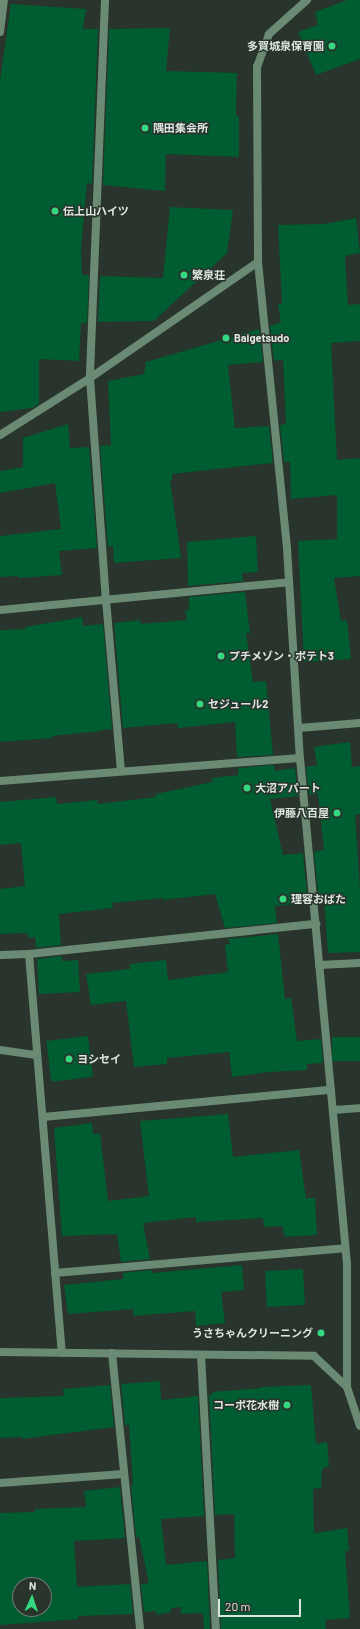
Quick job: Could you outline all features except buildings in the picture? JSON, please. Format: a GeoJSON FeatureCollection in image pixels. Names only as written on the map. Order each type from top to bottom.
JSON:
{"type":"FeatureCollection","features":[{"type":"Feature","properties":{"kind":"street"},"geometry":{"type":"LineString","coordinates":[[0,32],[4,0]]}},
{"type":"Feature","properties":{"kind":"street"},"geometry":{"type":"LineString","coordinates":[[106,0],[90,378],[106,600],[121,771]]}},
{"type":"Feature","properties":{"kind":"street"},"geometry":{"type":"LineString","coordinates":[[307,0],[269,34],[257,67],[258,262],[289,582],[300,758],[347,1264],[347,1388],[360,1426]]}},
{"type":"Feature","properties":{"kind":"street"},"geometry":{"type":"LineString","coordinates":[[0,435],[90,378],[258,262]]}},
{"type":"Feature","properties":{"kind":"street"},"geometry":{"type":"LineString","coordinates":[[0,610],[289,582]]}},
{"type":"Feature","properties":{"kind":"street"},"geometry":{"type":"LineString","coordinates":[[299,728],[360,723]]}},
{"type":"Feature","properties":{"kind":"street"},"geometry":{"type":"LineString","coordinates":[[0,781],[300,758]]}},
{"type":"Feature","properties":{"kind":"street"},"geometry":{"type":"LineString","coordinates":[[0,955],[29,954],[316,924]]}},
{"type":"Feature","properties":{"kind":"street"},"geometry":{"type":"LineString","coordinates":[[29,954],[62,1353]]}},
{"type":"Feature","properties":{"kind":"street"},"geometry":{"type":"LineString","coordinates":[[319,965],[360,963]]}},
{"type":"Feature","properties":{"kind":"street"},"geometry":{"type":"LineString","coordinates":[[0,1050],[37,1055]]}},
{"type":"Feature","properties":{"kind":"street"},"geometry":{"type":"LineString","coordinates":[[42,1117],[331,1090]]}},
{"type":"Feature","properties":{"kind":"street"},"geometry":{"type":"LineString","coordinates":[[333,1110],[360,1108]]}},
{"type":"Feature","properties":{"kind":"street"},"geometry":{"type":"LineString","coordinates":[[55,1273],[345,1248]]}},
{"type":"Feature","properties":{"kind":"street"},"geometry":{"type":"LineString","coordinates":[[0,1352],[314,1356],[347,1388]]}},
{"type":"Feature","properties":{"kind":"street"},"geometry":{"type":"LineString","coordinates":[[112,1353],[140,1629]]}},
{"type":"Feature","properties":{"kind":"street"},"geometry":{"type":"LineString","coordinates":[[201,1355],[216,1629]]}},
{"type":"Feature","properties":{"kind":"street"},"geometry":{"type":"LineString","coordinates":[[0,1483],[124,1474]]}},
{"type":"Feature","properties":{"kind":"place","name":"多賀城泉保育園"},"geometry":{"type":"Point","coordinates":[332,46]}},
{"type":"Feature","properties":{"kind":"place","name":"隅田集会所"},"geometry":{"type":"Point","coordinates":[145,128]}},
{"type":"Feature","properties":{"kind":"place","name":"伝上山ハイツ"},"geometry":{"type":"Point","coordinates":[55,211]}},
{"type":"Feature","properties":{"kind":"place","name":"繁泉荘"},"geometry":{"type":"Point","coordinates":[184,275]}},
{"type":"Feature","properties":{"kind":"place","name":"Baigetsudo"},"geometry":{"type":"Point","coordinates":[226,338]}},
{"type":"Feature","properties":{"kind":"place","name":"プチメゾン・ポテト3"},"geometry":{"type":"Point","coordinates":[221,656]}},
{"type":"Feature","properties":{"kind":"place","name":"セジュール2"},"geometry":{"type":"Point","coordinates":[200,704]}},
{"type":"Feature","properties":{"kind":"place","name":"大沼アパート"},"geometry":{"type":"Point","coordinates":[247,788]}},
{"type":"Feature","properties":{"kind":"place","name":"伊藤八百屋"},"geometry":{"type":"Point","coordinates":[337,813]}},
{"type":"Feature","properties":{"kind":"place","name":"理容おばた"},"geometry":{"type":"Point","coordinates":[283,899]}},
{"type":"Feature","properties":{"kind":"place","name":"ヨシセイ"},"geometry":{"type":"Point","coordinates":[69,1059]}},
{"type":"Feature","properties":{"kind":"place","name":"うさちゃんクリーニング"},"geometry":{"type":"Point","coordinates":[321,1333]}},
{"type":"Feature","properties":{"kind":"place","name":"コーポ花水樹"},"geometry":{"type":"Point","coordinates":[287,1405]}}]}
